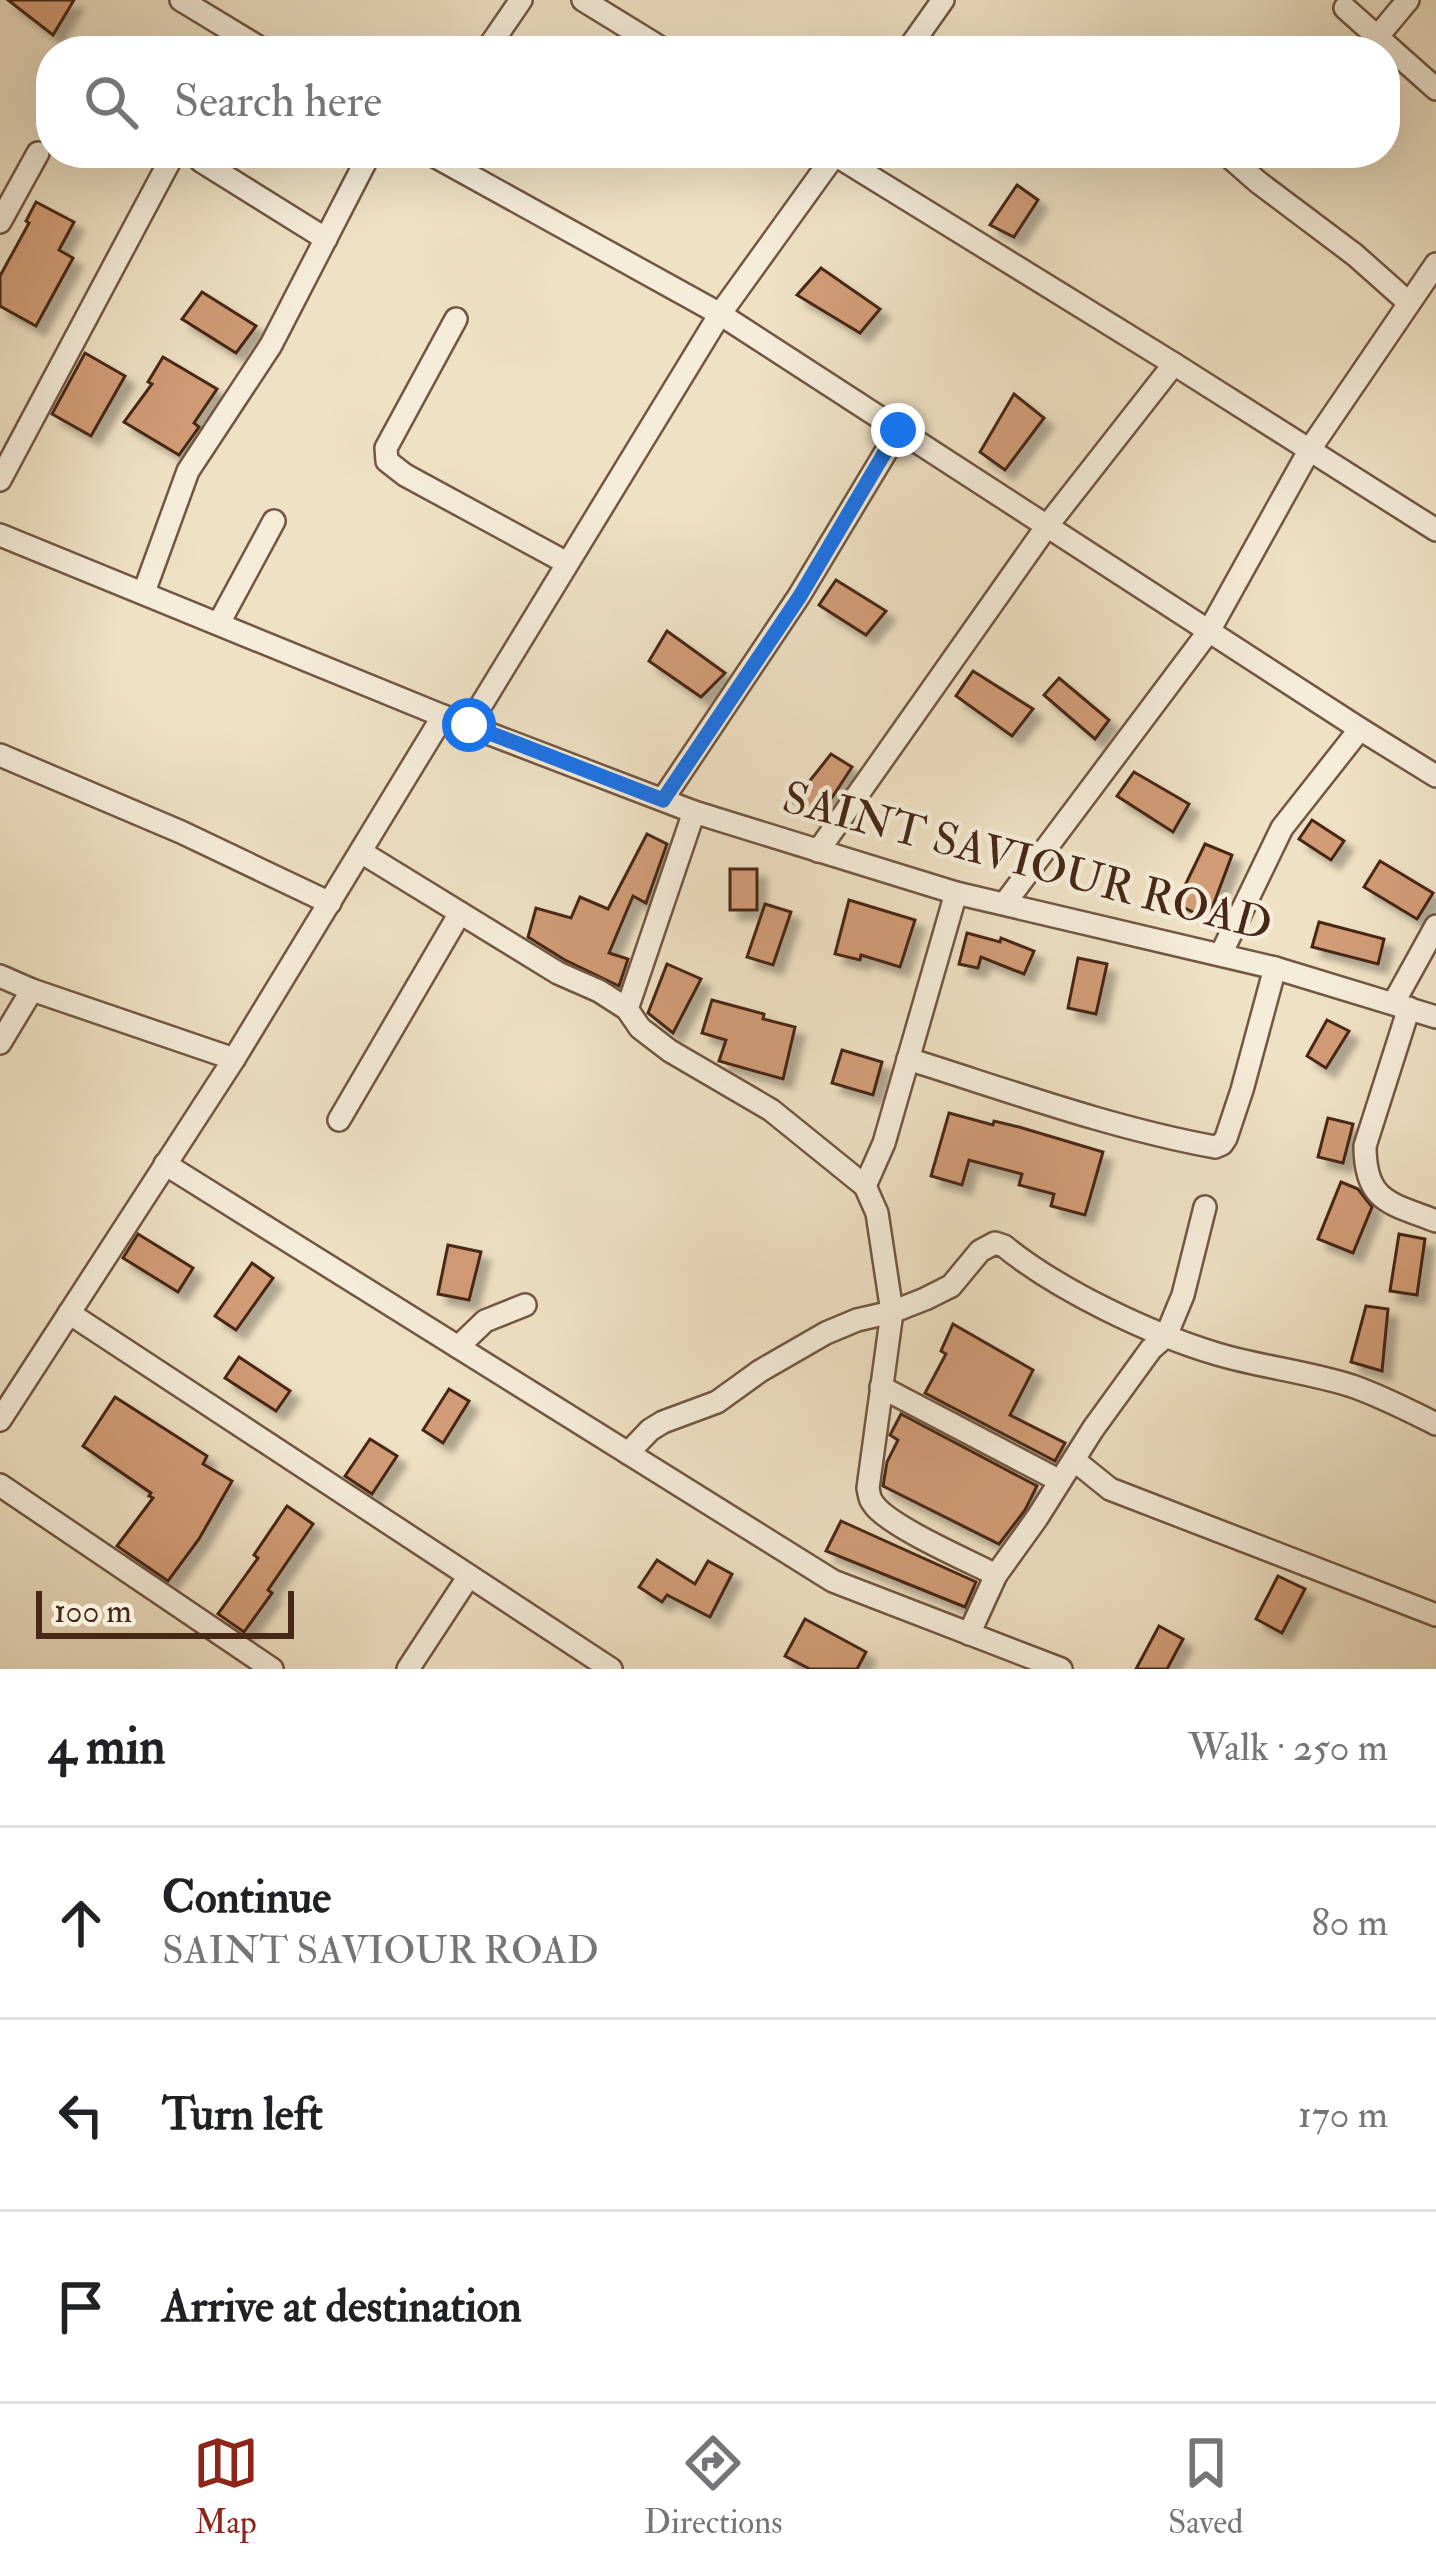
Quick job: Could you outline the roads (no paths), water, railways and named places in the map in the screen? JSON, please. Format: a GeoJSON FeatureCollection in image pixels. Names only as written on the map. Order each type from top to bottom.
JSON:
{"type":"FeatureCollection","features":[{"type":"Feature","properties":{"kind":"street"},"geometry":{"type":"LineString","coordinates":[[181,0],[225,36]]}},
{"type":"Feature","properties":{"kind":"street"},"geometry":{"type":"LineString","coordinates":[[497,36],[521,0]]}},
{"type":"Feature","properties":{"kind":"street"},"geometry":{"type":"LineString","coordinates":[[584,0],[642,36]]}},
{"type":"Feature","properties":{"kind":"street"},"geometry":{"type":"LineString","coordinates":[[918,36],[943,0]]}},
{"type":"Feature","properties":{"kind":"street"},"geometry":{"type":"LineString","coordinates":[[1345,8],[1378,36],[1408,0]]}},
{"type":"Feature","properties":{"kind":"street"},"geometry":{"type":"LineString","coordinates":[[1400,56],[1436,89]]}},
{"type":"Feature","properties":{"kind":"street"},"geometry":{"type":"LineString","coordinates":[[0,222],[36,157]]}},
{"type":"Feature","properties":{"kind":"street"},"geometry":{"type":"LineString","coordinates":[[0,480],[167,168]]}},
{"type":"Feature","properties":{"kind":"street"},"geometry":{"type":"LineString","coordinates":[[214,168],[326,239]]}},
{"type":"Feature","properties":{"kind":"street"},"geometry":{"type":"LineString","coordinates":[[144,592],[188,471],[271,345],[362,168]]}},
{"type":"Feature","properties":{"kind":"street"},"geometry":{"type":"LineString","coordinates":[[456,168],[720,314],[1436,776]]}},
{"type":"Feature","properties":{"kind":"street"},"geometry":{"type":"LineString","coordinates":[[469,725],[720,314],[824,168]]}},
{"type":"Feature","properties":{"kind":"street"},"geometry":{"type":"LineString","coordinates":[[857,168],[1436,530]]}},
{"type":"Feature","properties":{"kind":"street"},"geometry":{"type":"LineString","coordinates":[[1242,168],[1409,303]]}},
{"type":"Feature","properties":{"kind":"street"},"geometry":{"type":"LineString","coordinates":[[1005,903],[1209,631],[1310,449],[1436,264]]}},
{"type":"Feature","properties":{"kind":"street"},"geometry":{"type":"LineString","coordinates":[[456,319],[386,448],[387,461],[567,563]]}},
{"type":"Feature","properties":{"kind":"street"},"geometry":{"type":"LineString","coordinates":[[818,851],[1047,526],[1174,364]]}},
{"type":"Feature","properties":{"kind":"street"},"geometry":{"type":"LineString","coordinates":[[663,800],[800,596],[898,430]]}},
{"type":"Feature","properties":{"kind":"street"},"geometry":{"type":"LineString","coordinates":[[219,623],[274,521]]}},
{"type":"Feature","properties":{"kind":"street","name":"SAINT SAVIOUR ROAD"},"geometry":{"type":"LineString","coordinates":[[0,535],[443,716],[694,812],[956,893],[1221,954],[1436,1017]]}},
{"type":"Feature","properties":{"kind":"street"},"geometry":{"type":"LineString","coordinates":[[0,1420],[234,1059],[443,716]]}},
{"type":"Feature","properties":{"kind":"street"},"geometry":{"type":"LineString","coordinates":[[1221,954],[1282,828],[1360,729]]}},
{"type":"Feature","properties":{"kind":"street"},"geometry":{"type":"LineString","coordinates":[[0,755],[181,832],[330,903]]}},
{"type":"Feature","properties":{"kind":"street"},"geometry":{"type":"LineString","coordinates":[[627,1009],[694,812]]}},
{"type":"Feature","properties":{"kind":"street"},"geometry":{"type":"LineString","coordinates":[[361,852],[558,973],[627,1009],[640,1028],[670,1051],[771,1109],[865,1186],[877,1214],[892,1312],[868,1488],[871,1501],[902,1526],[995,1575]]}},
{"type":"Feature","properties":{"kind":"street"},"geometry":{"type":"LineString","coordinates":[[865,1186],[884,1143],[956,893]]}},
{"type":"Feature","properties":{"kind":"street"},"geometry":{"type":"LineString","coordinates":[[339,1120],[460,913]]}},
{"type":"Feature","properties":{"kind":"street"},"geometry":{"type":"LineString","coordinates":[[1436,926],[1401,1005],[1365,1146],[1365,1170],[1373,1191],[1436,1221]]}},
{"type":"Feature","properties":{"kind":"street"},"geometry":{"type":"LineString","coordinates":[[908,1059],[1065,1109],[1215,1147],[1226,1138],[1275,968]]}},
{"type":"Feature","properties":{"kind":"street"},"geometry":{"type":"LineString","coordinates":[[0,976],[234,1059]]}},
{"type":"Feature","properties":{"kind":"street"},"geometry":{"type":"LineString","coordinates":[[0,1043],[32,990]]}},
{"type":"Feature","properties":{"kind":"street"},"geometry":{"type":"LineString","coordinates":[[165,1164],[833,1581],[1061,1669]]}},
{"type":"Feature","properties":{"kind":"street"},"geometry":{"type":"LineString","coordinates":[[969,1634],[995,1575],[1151,1349],[1166,1336],[1183,1295],[1205,1207]]}},
{"type":"Feature","properties":{"kind":"street"},"geometry":{"type":"LineString","coordinates":[[628,1454],[663,1422],[705,1409],[826,1333],[951,1286],[980,1251],[995,1243],[1053,1281],[1166,1336],[1216,1354],[1348,1385],[1436,1424]]}},
{"type":"Feature","properties":{"kind":"street"},"geometry":{"type":"LineString","coordinates":[[458,1347],[485,1322],[525,1305]]}},
{"type":"Feature","properties":{"kind":"street"},"geometry":{"type":"LineString","coordinates":[[69,1313],[611,1669]]}},
{"type":"Feature","properties":{"kind":"street"},"geometry":{"type":"LineString","coordinates":[[881,1387],[1060,1481]]}},
{"type":"Feature","properties":{"kind":"street"},"geometry":{"type":"LineString","coordinates":[[1074,1460],[1110,1489],[1436,1615]]}},
{"type":"Feature","properties":{"kind":"street"},"geometry":{"type":"LineString","coordinates":[[0,1485],[272,1669]]}},
{"type":"Feature","properties":{"kind":"street"},"geometry":{"type":"LineString","coordinates":[[408,1669],[470,1576]]}}]}
